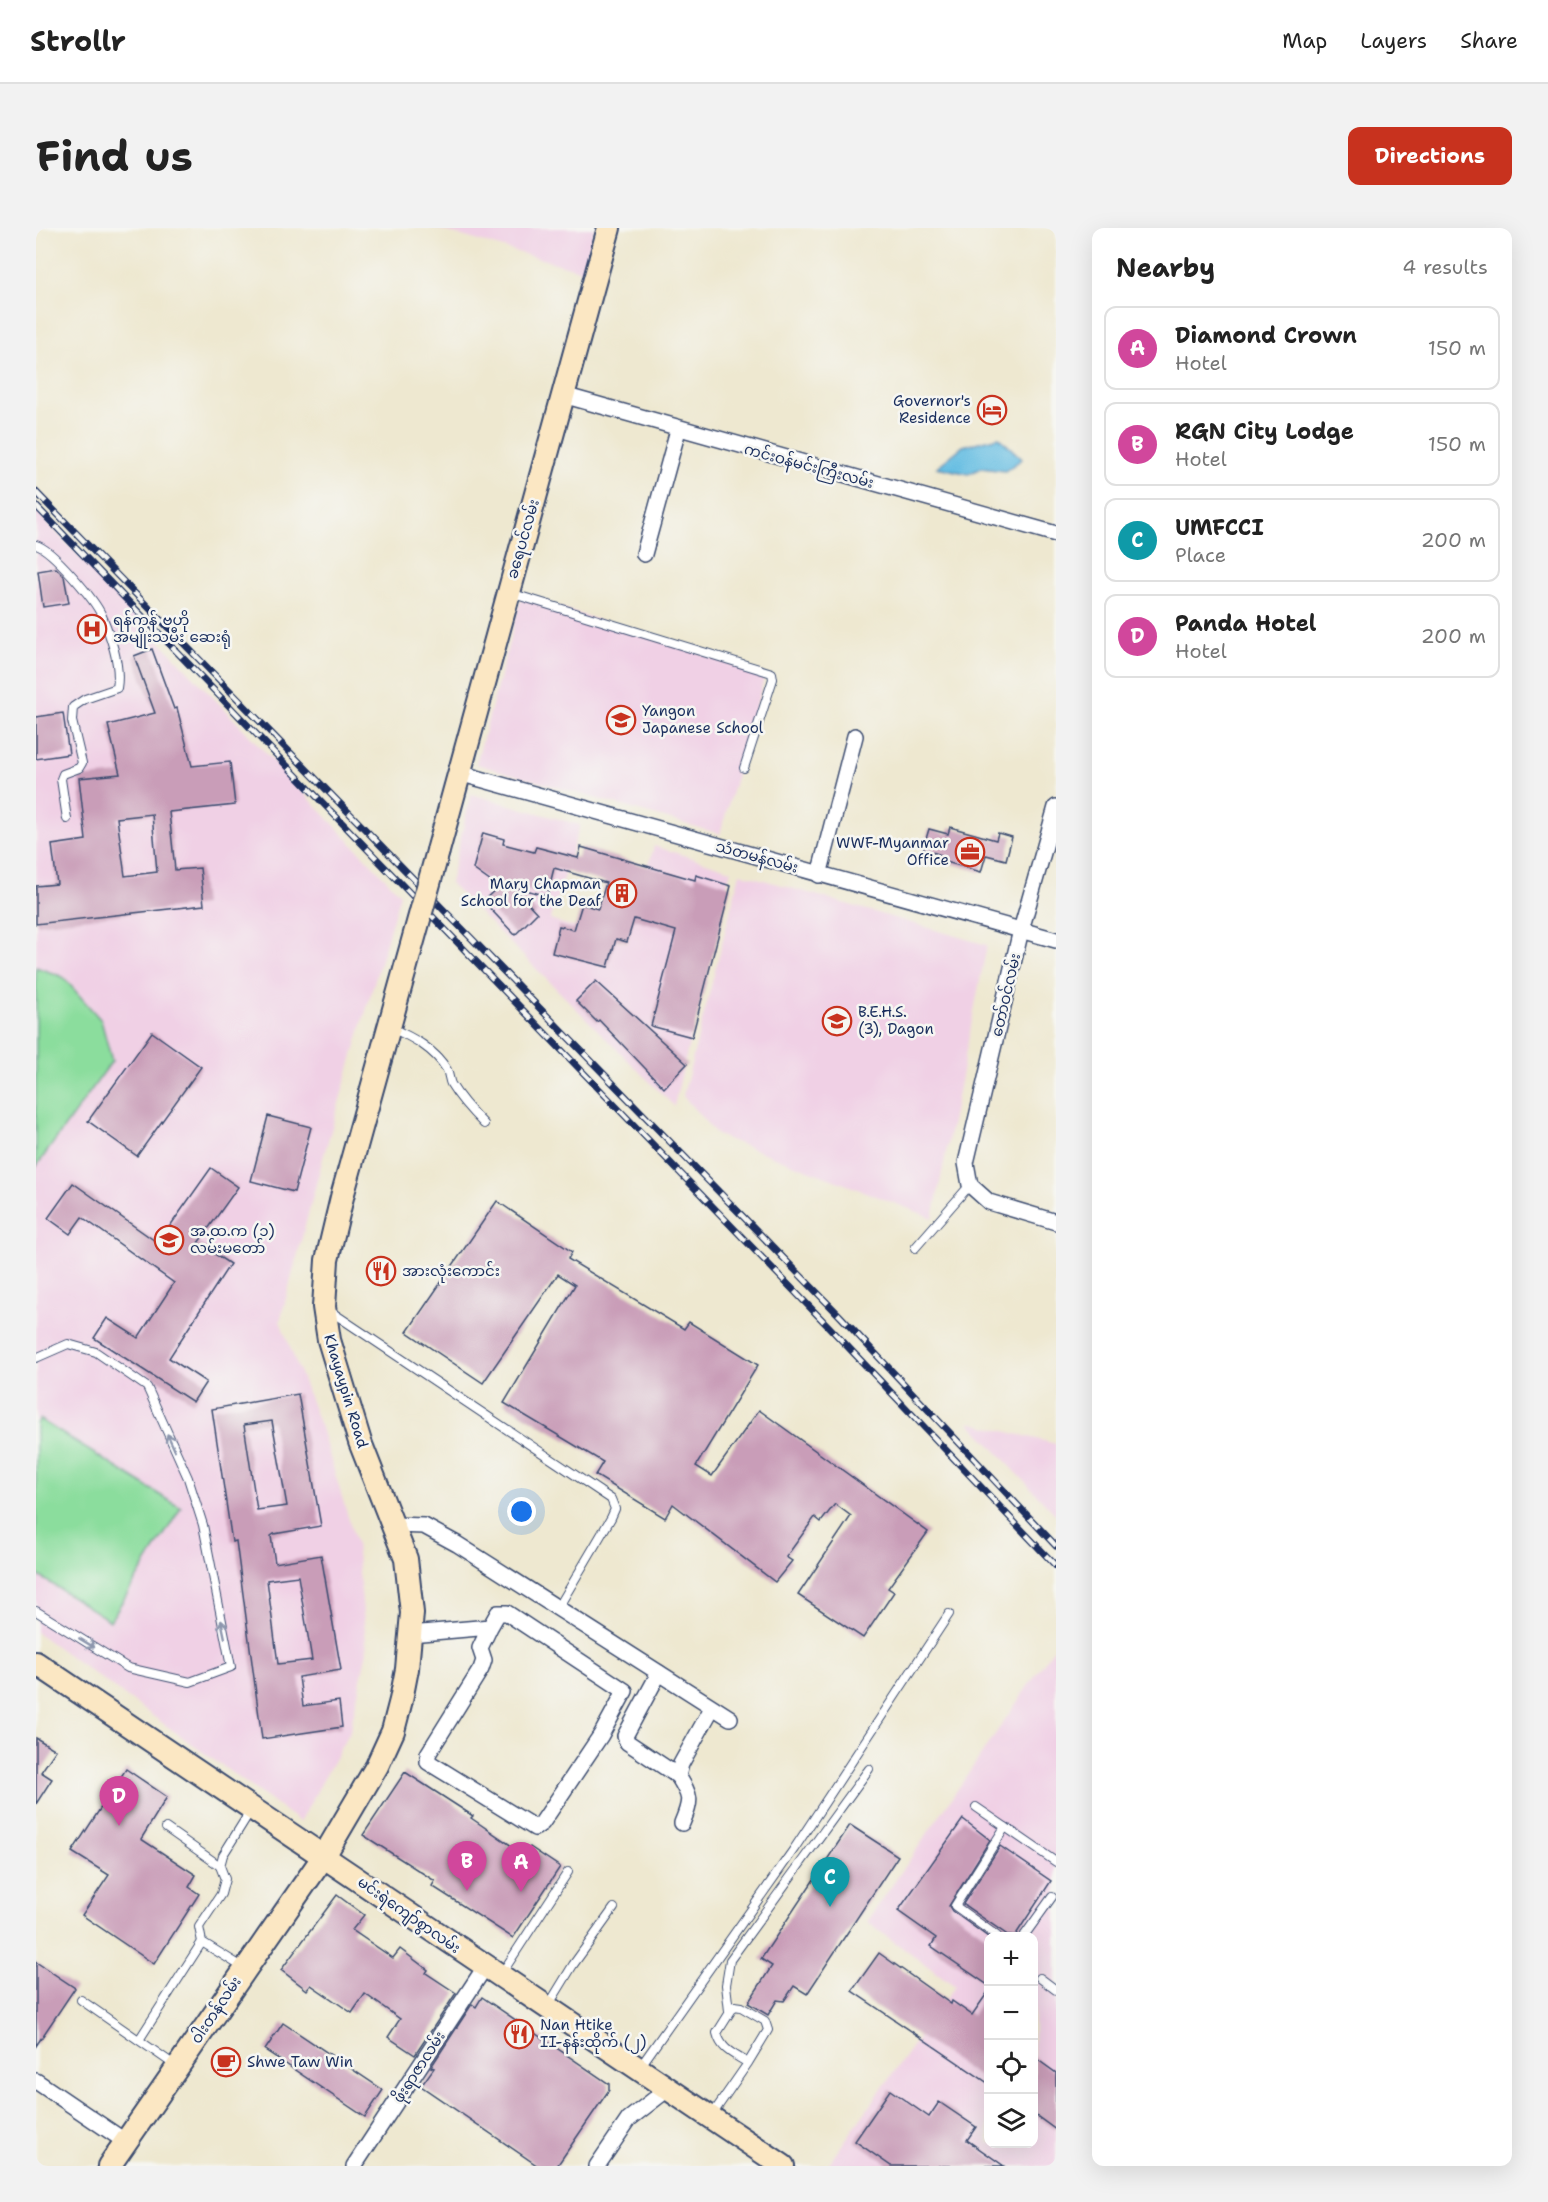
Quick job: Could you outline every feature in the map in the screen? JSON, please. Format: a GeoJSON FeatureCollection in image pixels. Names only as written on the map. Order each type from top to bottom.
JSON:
{"type":"FeatureCollection","features":[{"type":"Feature","properties":{"kind":"street","name":"ခရေပင်လမ်း"},"geometry":{"type":"LineString","coordinates":[[422,912],[609,228]]}},
{"type":"Feature","properties":{"kind":"street","name":"ကင်းဝန်မင်းကြီးလမ်း"},"geometry":{"type":"LineString","coordinates":[[563,395],[678,430],[1056,534]]}},
{"type":"Feature","properties":{"kind":"street"},"geometry":{"type":"LineString","coordinates":[[644,554],[678,430]]}},
{"type":"Feature","properties":{"kind":"street"},"geometry":{"type":"LineString","coordinates":[[819,875],[855,736]]}},
{"type":"Feature","properties":{"kind":"street","name":"သံတမန်လမ်း"},"geometry":{"type":"LineString","coordinates":[[459,773],[1056,940]]}},
{"type":"Feature","properties":{"kind":"street","name":"တော်ဝင်လမ်း"},"geometry":{"type":"LineString","coordinates":[[970,1185],[966,1163],[1021,930],[1056,807]]}},
{"type":"Feature","properties":{"kind":"street","name":"Khayaypin Road"},"geometry":{"type":"LineString","coordinates":[[324,1856],[366,1786],[393,1731],[407,1669],[411,1592],[406,1559],[360,1442],[329,1340],[324,1307],[327,1260],[332,1238],[422,912]]}},
{"type":"Feature","properties":{"kind":"street"},"geometry":{"type":"LineString","coordinates":[[970,1185],[989,1202],[1056,1222]]}},
{"type":"Feature","properties":{"kind":"street"},"geometry":{"type":"LineString","coordinates":[[394,1525],[424,1526],[730,1718]]}},
{"type":"Feature","properties":{"kind":"street"},"geometry":{"type":"LineString","coordinates":[[507,1612],[625,1690],[601,1735],[542,1823],[535,1828],[428,1762],[428,1754],[481,1669],[484,1660],[480,1648],[490,1627],[498,1613],[507,1612]]}},
{"type":"Feature","properties":{"kind":"street"},"geometry":{"type":"LineString","coordinates":[[410,1634],[490,1627]]}},
{"type":"Feature","properties":{"kind":"street","name":"မင်းရဲကျော်စွာလမ်း"},"geometry":{"type":"LineString","coordinates":[[36,1663],[783,2166]]}},
{"type":"Feature","properties":{"kind":"street"},"geometry":{"type":"LineString","coordinates":[[659,1673],[625,1736],[627,1742],[678,1776],[690,1795],[690,1804],[682,1822]]}},
{"type":"Feature","properties":{"kind":"street"},"geometry":{"type":"LineString","coordinates":[[678,1776],[681,1764],[712,1708]]}},
{"type":"Feature","properties":{"kind":"street","name":"ဝါးတန်လမ်း"},"geometry":{"type":"LineString","coordinates":[[109,2166],[324,1856]]}},
{"type":"Feature","properties":{"kind":"street","name":"ဖိုးရာဇာလမ်း"},"geometry":{"type":"LineString","coordinates":[[354,2166],[492,1972]]}},
{"type":"Feature","properties":{"kind":"street"},"geometry":{"type":"LineString","coordinates":[[36,2082],[126,2142]]}},
{"type":"Feature","properties":{"kind":"street"},"geometry":{"type":"LineString","coordinates":[[597,2166],[629,2119],[669,2088]]}},
{"type":"Feature","properties":{"kind":"lane"},"geometry":{"type":"LineString","coordinates":[[36,545],[60,562],[102,614],[119,673],[117,688],[86,699],[73,707],[72,722],[82,763],[79,768],[63,774],[60,779],[67,819]]}},
{"type":"Feature","properties":{"kind":"lane"},"geometry":{"type":"LineString","coordinates":[[508,592],[772,673],[773,679],[744,768]]}},
{"type":"Feature","properties":{"kind":"lane"},"geometry":{"type":"LineString","coordinates":[[389,1028],[413,1038],[428,1049],[447,1070],[451,1083],[465,1105],[484,1124]]}},
{"type":"Feature","properties":{"kind":"lane"},"geometry":{"type":"LineString","coordinates":[[915,1248],[970,1185]]}},
{"type":"Feature","properties":{"kind":"lane"},"geometry":{"type":"LineString","coordinates":[[324,1307],[611,1499],[615,1509],[611,1518],[558,1608]]}},
{"type":"Feature","properties":{"kind":"lane"},"geometry":{"type":"LineString","coordinates":[[36,1358],[68,1344],[96,1352],[147,1388],[188,1478],[203,1525],[231,1667],[190,1682],[128,1668],[36,1613]]}},
{"type":"Feature","properties":{"kind":"lane"},"geometry":{"type":"LineString","coordinates":[[639,2068],[794,1849],[949,1614]]}},
{"type":"Feature","properties":{"kind":"lane"},"geometry":{"type":"LineString","coordinates":[[729,2011],[726,1985],[730,1960],[869,1769]]}},
{"type":"Feature","properties":{"kind":"lane"},"geometry":{"type":"LineString","coordinates":[[976,1807],[1056,1862]]}},
{"type":"Feature","properties":{"kind":"lane"},"geometry":{"type":"LineString","coordinates":[[220,1866],[223,1856],[252,1809]]}},
{"type":"Feature","properties":{"kind":"lane"},"geometry":{"type":"LineString","coordinates":[[991,1932],[955,1906],[1005,1827]]}},
{"type":"Feature","properties":{"kind":"lane"},"geometry":{"type":"LineString","coordinates":[[139,2040],[202,1942],[199,1927],[221,1894],[225,1879],[220,1866],[166,1828]]}},
{"type":"Feature","properties":{"kind":"lane"},"geometry":{"type":"LineString","coordinates":[[492,1972],[568,1872]]}},
{"type":"Feature","properties":{"kind":"lane"},"geometry":{"type":"LineString","coordinates":[[1027,1932],[1052,1897]]}},
{"type":"Feature","properties":{"kind":"lane"},"geometry":{"type":"LineString","coordinates":[[547,2008],[573,1965],[614,1908]]}},
{"type":"Feature","properties":{"kind":"lane"},"geometry":{"type":"LineString","coordinates":[[202,1942],[245,1969]]}},
{"type":"Feature","properties":{"kind":"lane"},"geometry":{"type":"LineString","coordinates":[[1040,1978],[1056,1990]]}},
{"type":"Feature","properties":{"kind":"lane"},"geometry":{"type":"LineString","coordinates":[[81,2000],[177,2067]]}},
{"type":"Feature","properties":{"kind":"lane"},"geometry":{"type":"LineString","coordinates":[[711,2117],[748,2063],[768,2030],[765,2021],[741,2007],[734,2006],[717,2033],[722,2047],[748,2063]]}},
{"type":"Feature","properties":{"kind":"shaded area"},"geometry":{"type":"Polygon","coordinates":[[[434,228],[595,228],[583,271],[434,228]]]}},
{"type":"Feature","properties":{"kind":"shaded area","name":"အ.ထ.က (၁) လမ်းမတော်"},"geometry":{"type":"Polygon","coordinates":[[[36,511],[400,894],[323,1158],[280,1321],[321,1428],[356,1543],[367,1651],[350,1731],[300,1822],[36,1632],[36,511]]]}},
{"type":"Feature","properties":{"kind":"shaded area","name":"Yangon Japanese School"},"geometry":{"type":"Polygon","coordinates":[[[522,595],[765,675],[720,834],[476,764],[522,595]]]}},
{"type":"Feature","properties":{"kind":"shaded area"},"geometry":{"type":"Polygon","coordinates":[[[471,794],[580,825],[550,920],[627,943],[654,846],[731,870],[674,1106],[450,883],[471,794]]]}},
{"type":"Feature","properties":{"kind":"shaded area","name":"B.E.H.S. (3), Dagon"},"geometry":{"type":"Polygon","coordinates":[[[740,873],[987,945],[933,1218],[717,1135],[683,1096],[740,873]]]}},
{"type":"Feature","properties":{"kind":"shaded area"},"geometry":{"type":"Polygon","coordinates":[[[969,1422],[1056,1444],[1056,1515],[969,1422]]]}},
{"type":"Feature","properties":{"kind":"shaded area"},"geometry":{"type":"Polygon","coordinates":[[[1056,1645],[1056,2166],[827,2166],[955,1986],[867,1922],[1056,1645]]]}},
{"type":"Feature","properties":{"kind":"green space"},"geometry":{"type":"Polygon","coordinates":[[[36,967],[63,977],[101,1020],[112,1061],[36,1167],[36,967]]]}},
{"type":"Feature","properties":{"kind":"green space"},"geometry":{"type":"Polygon","coordinates":[[[39,1419],[181,1508],[110,1621],[36,1574],[36,1424],[39,1419]]]}},
{"type":"Feature","properties":{"kind":"water"},"geometry":{"type":"Polygon","coordinates":[[[999,437],[1022,459],[1005,471],[981,468],[969,474],[937,467],[963,446],[999,437]]]}},
{"type":"Feature","properties":{"kind":"building"},"geometry":{"type":"Polygon","coordinates":[[[56,568],[64,576],[69,603],[43,607],[38,571],[56,568]]]}},
{"type":"Feature","properties":{"kind":"building"},"geometry":{"type":"Polygon","coordinates":[[[152,649],[174,709],[177,708],[192,766],[230,762],[235,805],[169,812],[175,870],[200,868],[204,905],[36,924],[36,886],[57,884],[52,845],[86,840],[79,778],[120,774],[108,725],[155,713],[134,656],[152,649]],[[152,814],[117,818],[125,876],[157,872],[152,814]]]}},
{"type":"Feature","properties":{"kind":"building"},"geometry":{"type":"Polygon","coordinates":[[[63,713],[69,754],[36,759],[36,717],[63,713]]]}},
{"type":"Feature","properties":{"kind":"building","name":"WWF-Myanmar Office"},"geometry":{"type":"Polygon","coordinates":[[[950,827],[996,840],[998,833],[1012,837],[1006,860],[986,855],[981,872],[939,860],[941,855],[923,849],[929,829],[948,834],[950,827]]]}},
{"type":"Feature","properties":{"kind":"building"},"geometry":{"type":"Polygon","coordinates":[[[483,833],[504,839],[503,844],[534,852],[536,847],[578,858],[581,847],[695,880],[696,875],[731,886],[692,1037],[651,1026],[676,931],[634,919],[627,942],[616,939],[608,967],[552,953],[559,926],[574,930],[582,904],[598,909],[606,883],[554,868],[547,896],[512,886],[537,913],[515,935],[483,901],[498,887],[473,869],[483,833]]]}},
{"type":"Feature","properties":{"kind":"building"},"geometry":{"type":"Polygon","coordinates":[[[596,981],[687,1064],[664,1088],[599,1020],[597,1022],[576,1001],[596,981]]]}},
{"type":"Feature","properties":{"kind":"building"},"geometry":{"type":"Polygon","coordinates":[[[152,1032],[201,1067],[137,1156],[88,1121],[152,1032]]]}},
{"type":"Feature","properties":{"kind":"building"},"geometry":{"type":"Polygon","coordinates":[[[268,1116],[311,1127],[294,1192],[251,1181],[268,1116]]]}},
{"type":"Feature","properties":{"kind":"building"},"geometry":{"type":"Polygon","coordinates":[[[211,1168],[238,1187],[198,1243],[230,1264],[169,1358],[206,1382],[193,1402],[94,1338],[107,1318],[138,1338],[174,1283],[82,1217],[70,1234],[48,1218],[73,1183],[158,1243],[211,1168]]]}},
{"type":"Feature","properties":{"kind":"building"},"geometry":{"type":"Polygon","coordinates":[[[497,1201],[572,1252],[568,1259],[684,1329],[689,1322],[758,1365],[696,1466],[712,1476],[759,1410],[928,1532],[888,1588],[894,1592],[863,1638],[798,1595],[851,1516],[835,1504],[821,1522],[815,1517],[786,1557],[792,1561],[775,1582],[673,1504],[665,1518],[595,1475],[603,1462],[504,1403],[575,1285],[558,1274],[483,1383],[407,1332],[497,1201]]]}},
{"type":"Feature","properties":{"kind":"building"},"geometry":{"type":"Polygon","coordinates":[[[298,1394],[321,1526],[271,1536],[275,1563],[321,1555],[341,1670],[299,1677],[303,1706],[339,1701],[342,1727],[262,1739],[236,1541],[232,1542],[212,1409],[298,1394]],[[272,1421],[244,1425],[257,1510],[287,1506],[272,1421]],[[298,1576],[267,1580],[278,1664],[312,1660],[298,1576]]]}},
{"type":"Feature","properties":{"kind":"building"},"geometry":{"type":"Polygon","coordinates":[[[36,1738],[56,1750],[41,1772],[52,1779],[36,1804],[36,1738]]]}},
{"type":"Feature","properties":{"kind":"building"},"geometry":{"type":"Polygon","coordinates":[[[126,1769],[167,1797],[141,1839],[196,1875],[189,1887],[199,1894],[154,1964],[82,1915],[109,1875],[72,1852],[126,1769]]]}},
{"type":"Feature","properties":{"kind":"building"},"geometry":{"type":"Polygon","coordinates":[[[405,1772],[473,1816],[471,1818],[525,1855],[530,1847],[560,1867],[513,1938],[432,1886],[435,1881],[363,1835],[405,1772]]]}},
{"type":"Feature","properties":{"kind":"building"},"geometry":{"type":"Polygon","coordinates":[[[963,1819],[990,1840],[949,1906],[952,1911],[984,1934],[984,1982],[931,1946],[936,1938],[898,1911],[963,1819]]]}},
{"type":"Feature","properties":{"kind":"building"},"geometry":{"type":"Polygon","coordinates":[[[850,1825],[898,1856],[807,1994],[794,1986],[784,2001],[777,2000],[768,2015],[748,2003],[772,1966],[761,1959],[850,1825]]]}},
{"type":"Feature","properties":{"kind":"building"},"geometry":{"type":"Polygon","coordinates":[[[1000,1846],[1051,1881],[1018,1932],[1003,1932],[963,1904],[1000,1846]]]}},
{"type":"Feature","properties":{"kind":"building"},"geometry":{"type":"Polygon","coordinates":[[[337,1895],[364,1915],[352,1930],[393,1958],[400,1949],[428,1970],[426,1973],[456,1993],[415,2055],[388,2037],[400,2019],[365,1994],[352,2013],[311,1985],[307,1990],[281,1970],[337,1895]]]}},
{"type":"Feature","properties":{"kind":"building"},"geometry":{"type":"Polygon","coordinates":[[[879,1953],[951,2004],[952,2001],[972,2015],[984,1998],[984,2080],[852,1991],[879,1953]]]}},
{"type":"Feature","properties":{"kind":"building"},"geometry":{"type":"Polygon","coordinates":[[[36,1962],[75,1988],[36,2046],[36,1962]]]}},
{"type":"Feature","properties":{"kind":"building"},"geometry":{"type":"Polygon","coordinates":[[[482,1997],[609,2084],[609,2090],[557,2166],[538,2166],[421,2086],[472,2004],[476,2007],[482,1997]]]}},
{"type":"Feature","properties":{"kind":"building"},"geometry":{"type":"Polygon","coordinates":[[[283,2023],[383,2090],[365,2117],[265,2050],[283,2023]]]}},
{"type":"Feature","properties":{"kind":"building"},"geometry":{"type":"Polygon","coordinates":[[[1038,2060],[1056,2073],[1056,2130],[1038,2117],[1038,2060]]]}},
{"type":"Feature","properties":{"kind":"building"},"geometry":{"type":"Polygon","coordinates":[[[890,2090],[929,2117],[939,2102],[976,2127],[967,2140],[1004,2166],[891,2166],[855,2141],[890,2090]]]}},
{"type":"Feature","properties":{"kind":"railway"},"geometry":{"type":"LineString","coordinates":[[36,492],[841,1317],[1056,1546]]}},
{"type":"Feature","properties":{"kind":"railway"},"geometry":{"type":"LineString","coordinates":[[36,506],[830,1328],[1056,1566]]}},
{"type":"Feature","properties":{"kind":"place","name":"Governor's Residence"},"geometry":{"type":"Point","coordinates":[992,410]}},
{"type":"Feature","properties":{"kind":"place","name":"ရန်ကုန် ဗဟို အမျိုးသမီး ဆေးရုံ"},"geometry":{"type":"Point","coordinates":[92,629]}},
{"type":"Feature","properties":{"kind":"place","name":"Yangon Japanese School"},"geometry":{"type":"Point","coordinates":[621,720]}},
{"type":"Feature","properties":{"kind":"place","name":"WWF-Myanmar Office"},"geometry":{"type":"Point","coordinates":[970,852]}},
{"type":"Feature","properties":{"kind":"place","name":"Mary Chapman School for the Deaf"},"geometry":{"type":"Point","coordinates":[622,893]}},
{"type":"Feature","properties":{"kind":"place","name":"B.E.H.S. (3), Dagon"},"geometry":{"type":"Point","coordinates":[837,1021]}},
{"type":"Feature","properties":{"kind":"place","name":"အ.ထ.က (၁) လမ်းမတော်"},"geometry":{"type":"Point","coordinates":[169,1240]}},
{"type":"Feature","properties":{"kind":"place","name":"အားလုံးကောင်း"},"geometry":{"type":"Point","coordinates":[381,1271]}},
{"type":"Feature","properties":{"kind":"place","name":"Panda Hotel"},"geometry":{"type":"Point","coordinates":[119,1826]}},
{"type":"Feature","properties":{"kind":"place","name":"RGN City Lodge"},"geometry":{"type":"Point","coordinates":[467,1891]}},
{"type":"Feature","properties":{"kind":"place","name":"Diamond Crown"},"geometry":{"type":"Point","coordinates":[521,1892]}},
{"type":"Feature","properties":{"kind":"place","name":"UMFCCI"},"geometry":{"type":"Point","coordinates":[830,1907]}},
{"type":"Feature","properties":{"kind":"place","name":"Nan Htike II-နန်းထိုက် (၂)"},"geometry":{"type":"Point","coordinates":[519,2034]}},
{"type":"Feature","properties":{"kind":"place","name":"Shwe Taw Win"},"geometry":{"type":"Point","coordinates":[226,2062]}}]}
